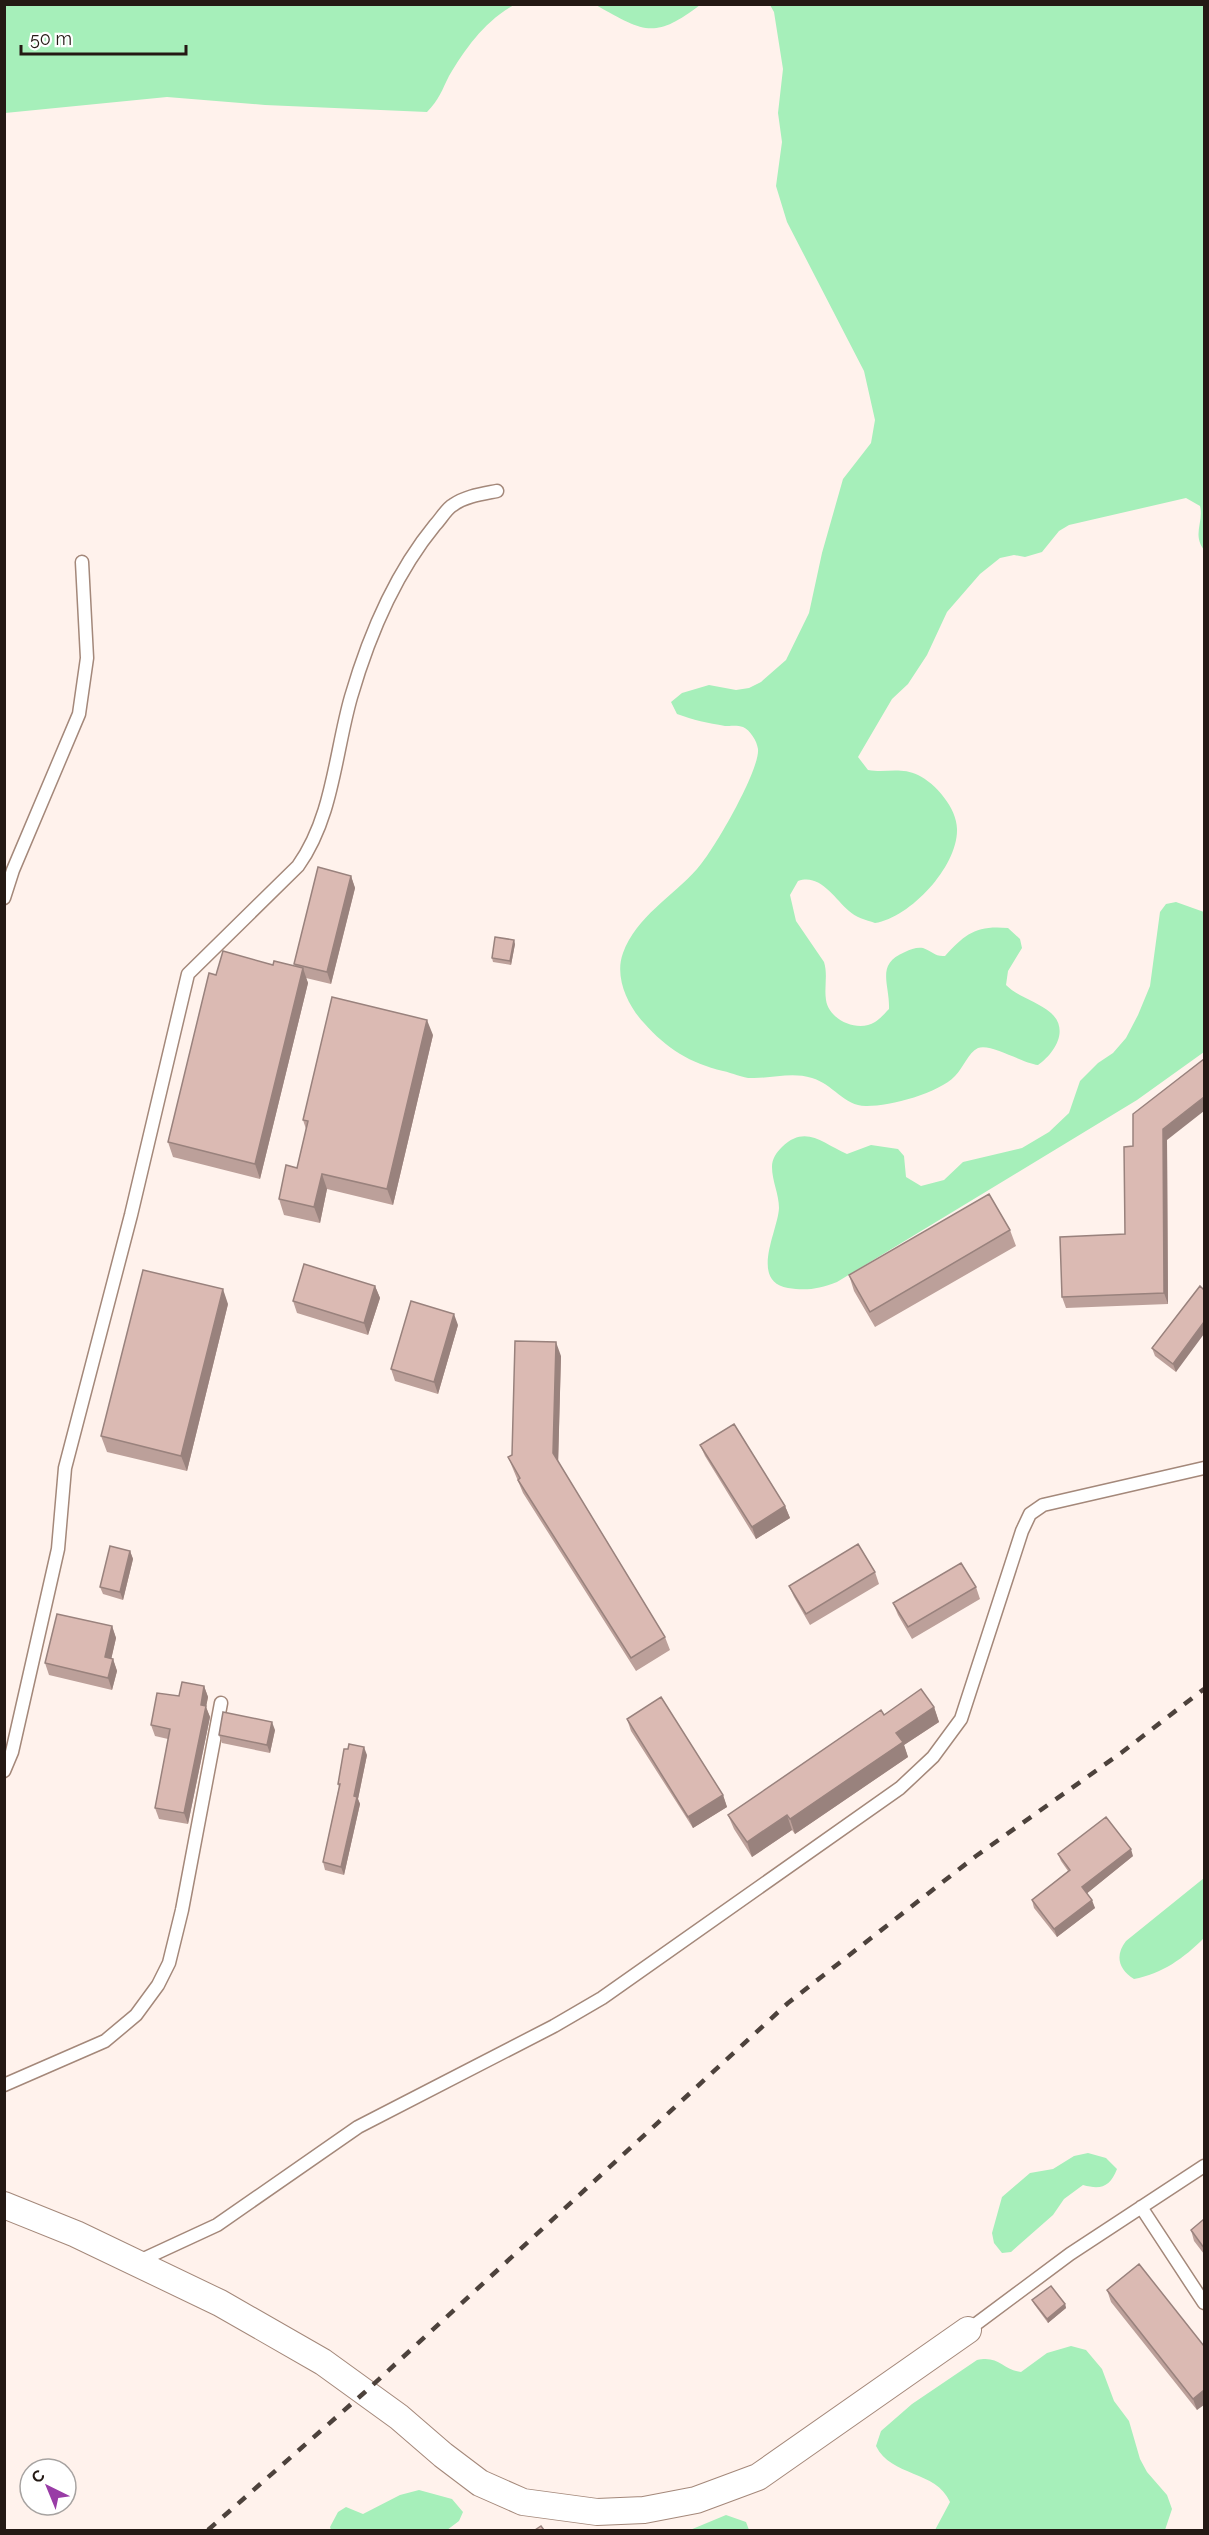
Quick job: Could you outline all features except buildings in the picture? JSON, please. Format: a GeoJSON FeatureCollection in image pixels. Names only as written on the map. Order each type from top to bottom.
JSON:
{"type":"FeatureCollection","features":[{"type":"Feature","properties":{"kind":"street"},"geometry":{"type":"LineString","coordinates":[[4,2205],[76,2234],[220,2303],[323,2362],[399,2417],[443,2455],[480,2482],[523,2502],[597,2512],[644,2510],[696,2500],[758,2477],[968,2330]]}},
{"type":"Feature","properties":{"kind":"lane"},"geometry":{"type":"LineString","coordinates":[[4,1771],[12,1752],[58,1549],[65,1468],[131,1215],[188,974],[298,866],[312,847],[323,817],[351,697],[380,614],[416,549],[452,506],[473,496],[497,491]]}},
{"type":"Feature","properties":{"kind":"lane"},"geometry":{"type":"LineString","coordinates":[[4,898],[12,870],[79,714],[87,658],[82,562]]}},
{"type":"Feature","properties":{"kind":"lane"},"geometry":{"type":"LineString","coordinates":[[135,2263],[216,2225],[358,2127],[554,2026],[602,1998],[900,1788],[933,1757],[961,1719],[1018,1542],[1030,1514],[1043,1505],[1204,1468]]}},
{"type":"Feature","properties":{"kind":"lane"},"geometry":{"type":"LineString","coordinates":[[4,2085],[105,2041],[136,2015],[158,1985],[170,1963],[182,1910],[221,1703]]}},
{"type":"Feature","properties":{"kind":"lane"},"geometry":{"type":"LineString","coordinates":[[968,2330],[1070,2254],[1204,2166]]}},
{"type":"Feature","properties":{"kind":"lane"},"geometry":{"type":"LineString","coordinates":[[1141,2207],[1204,2303]]}},
{"type":"Feature","properties":{"kind":"green space"},"geometry":{"type":"Polygon","coordinates":[[[5,4],[514,5],[494,19],[477,36],[455,66],[427,112],[265,105],[167,97],[5,113],[5,4]]]}},
{"type":"Feature","properties":{"kind":"green space"},"geometry":{"type":"Polygon","coordinates":[[[700,4],[671,24],[660,28],[638,26],[596,5],[700,4]]]}},
{"type":"Feature","properties":{"kind":"green space"},"geometry":{"type":"Polygon","coordinates":[[[770,5],[1204,5],[1204,550],[1199,539],[1200,506],[1186,498],[1069,525],[1059,531],[1042,552],[1025,557],[1014,555],[1000,558],[980,574],[947,612],[927,655],[908,684],[892,699],[858,757],[868,770],[912,773],[925,779],[938,790],[949,805],[956,821],[955,843],[950,858],[930,888],[917,900],[889,919],[875,923],[851,913],[826,888],[813,880],[798,881],[790,895],[796,921],[824,962],[828,1007],[838,1019],[845,1023],[868,1025],[877,1021],[889,1009],[886,976],[890,962],[896,957],[918,948],[945,956],[972,933],[997,927],[1008,928],[1020,939],[1022,948],[1008,971],[1006,985],[1051,1013],[1059,1027],[1058,1041],[1049,1055],[1038,1065],[991,1048],[978,1048],[971,1053],[955,1076],[938,1088],[901,1101],[867,1106],[852,1103],[826,1085],[805,1076],[746,1078],[700,1064],[680,1054],[661,1040],[638,1016],[624,991],[620,972],[623,953],[637,928],[697,869],[714,846],[744,792],[757,759],[756,743],[746,728],[713,724],[677,714],[671,702],[682,693],[709,685],[736,690],[749,688],[761,682],[786,660],[809,613],[822,553],[843,479],[871,443],[875,420],[864,371],[787,222],[776,186],[782,142],[778,113],[783,69],[774,12],[770,5]]]}},
{"type":"Feature","properties":{"kind":"green space"},"geometry":{"type":"Polygon","coordinates":[[[1176,902],[1204,912],[1204,1052],[1137,1100],[837,1282],[807,1289],[788,1288],[776,1283],[770,1276],[768,1254],[779,1208],[772,1164],[782,1147],[791,1140],[807,1136],[847,1154],[871,1145],[898,1149],[904,1156],[906,1177],[921,1186],[944,1180],[963,1162],[1022,1148],[1049,1132],[1069,1113],[1080,1081],[1098,1063],[1113,1053],[1126,1038],[1150,986],[1160,912],[1166,904],[1176,902]]]}},
{"type":"Feature","properties":{"kind":"green space"},"geometry":{"type":"Polygon","coordinates":[[[1204,1878],[1204,1938],[1189,1952],[1163,1969],[1134,1979],[1124,1971],[1119,1957],[1126,1941],[1204,1878]]]}},
{"type":"Feature","properties":{"kind":"green space"},"geometry":{"type":"Polygon","coordinates":[[[1088,2153],[1106,2158],[1117,2169],[1111,2180],[1100,2187],[1083,2185],[1064,2199],[1053,2215],[1011,2252],[1002,2253],[994,2243],[992,2233],[1002,2197],[1030,2173],[1053,2169],[1074,2156],[1088,2153]]]}},
{"type":"Feature","properties":{"kind":"green space"},"geometry":{"type":"Polygon","coordinates":[[[1071,2346],[1086,2350],[1102,2369],[1114,2401],[1129,2421],[1140,2459],[1147,2472],[1167,2495],[1172,2509],[1165,2530],[935,2530],[950,2502],[935,2484],[902,2469],[883,2456],[876,2446],[881,2431],[912,2404],[977,2360],[991,2359],[1021,2372],[1047,2353],[1071,2346]]]}},
{"type":"Feature","properties":{"kind":"green space"},"geometry":{"type":"Polygon","coordinates":[[[419,2490],[452,2499],[463,2512],[459,2521],[447,2530],[331,2530],[330,2527],[338,2512],[346,2507],[363,2514],[400,2495],[419,2490]]]}},
{"type":"Feature","properties":{"kind":"green space"},"geometry":{"type":"Polygon","coordinates":[[[726,2515],[746,2522],[749,2530],[690,2530],[726,2515]]]}},
{"type":"Feature","properties":{"kind":"railway"},"geometry":{"type":"LineString","coordinates":[[208,2530],[365,2392],[788,2003],[976,1856],[1121,1753],[1204,1689]]}}]}
